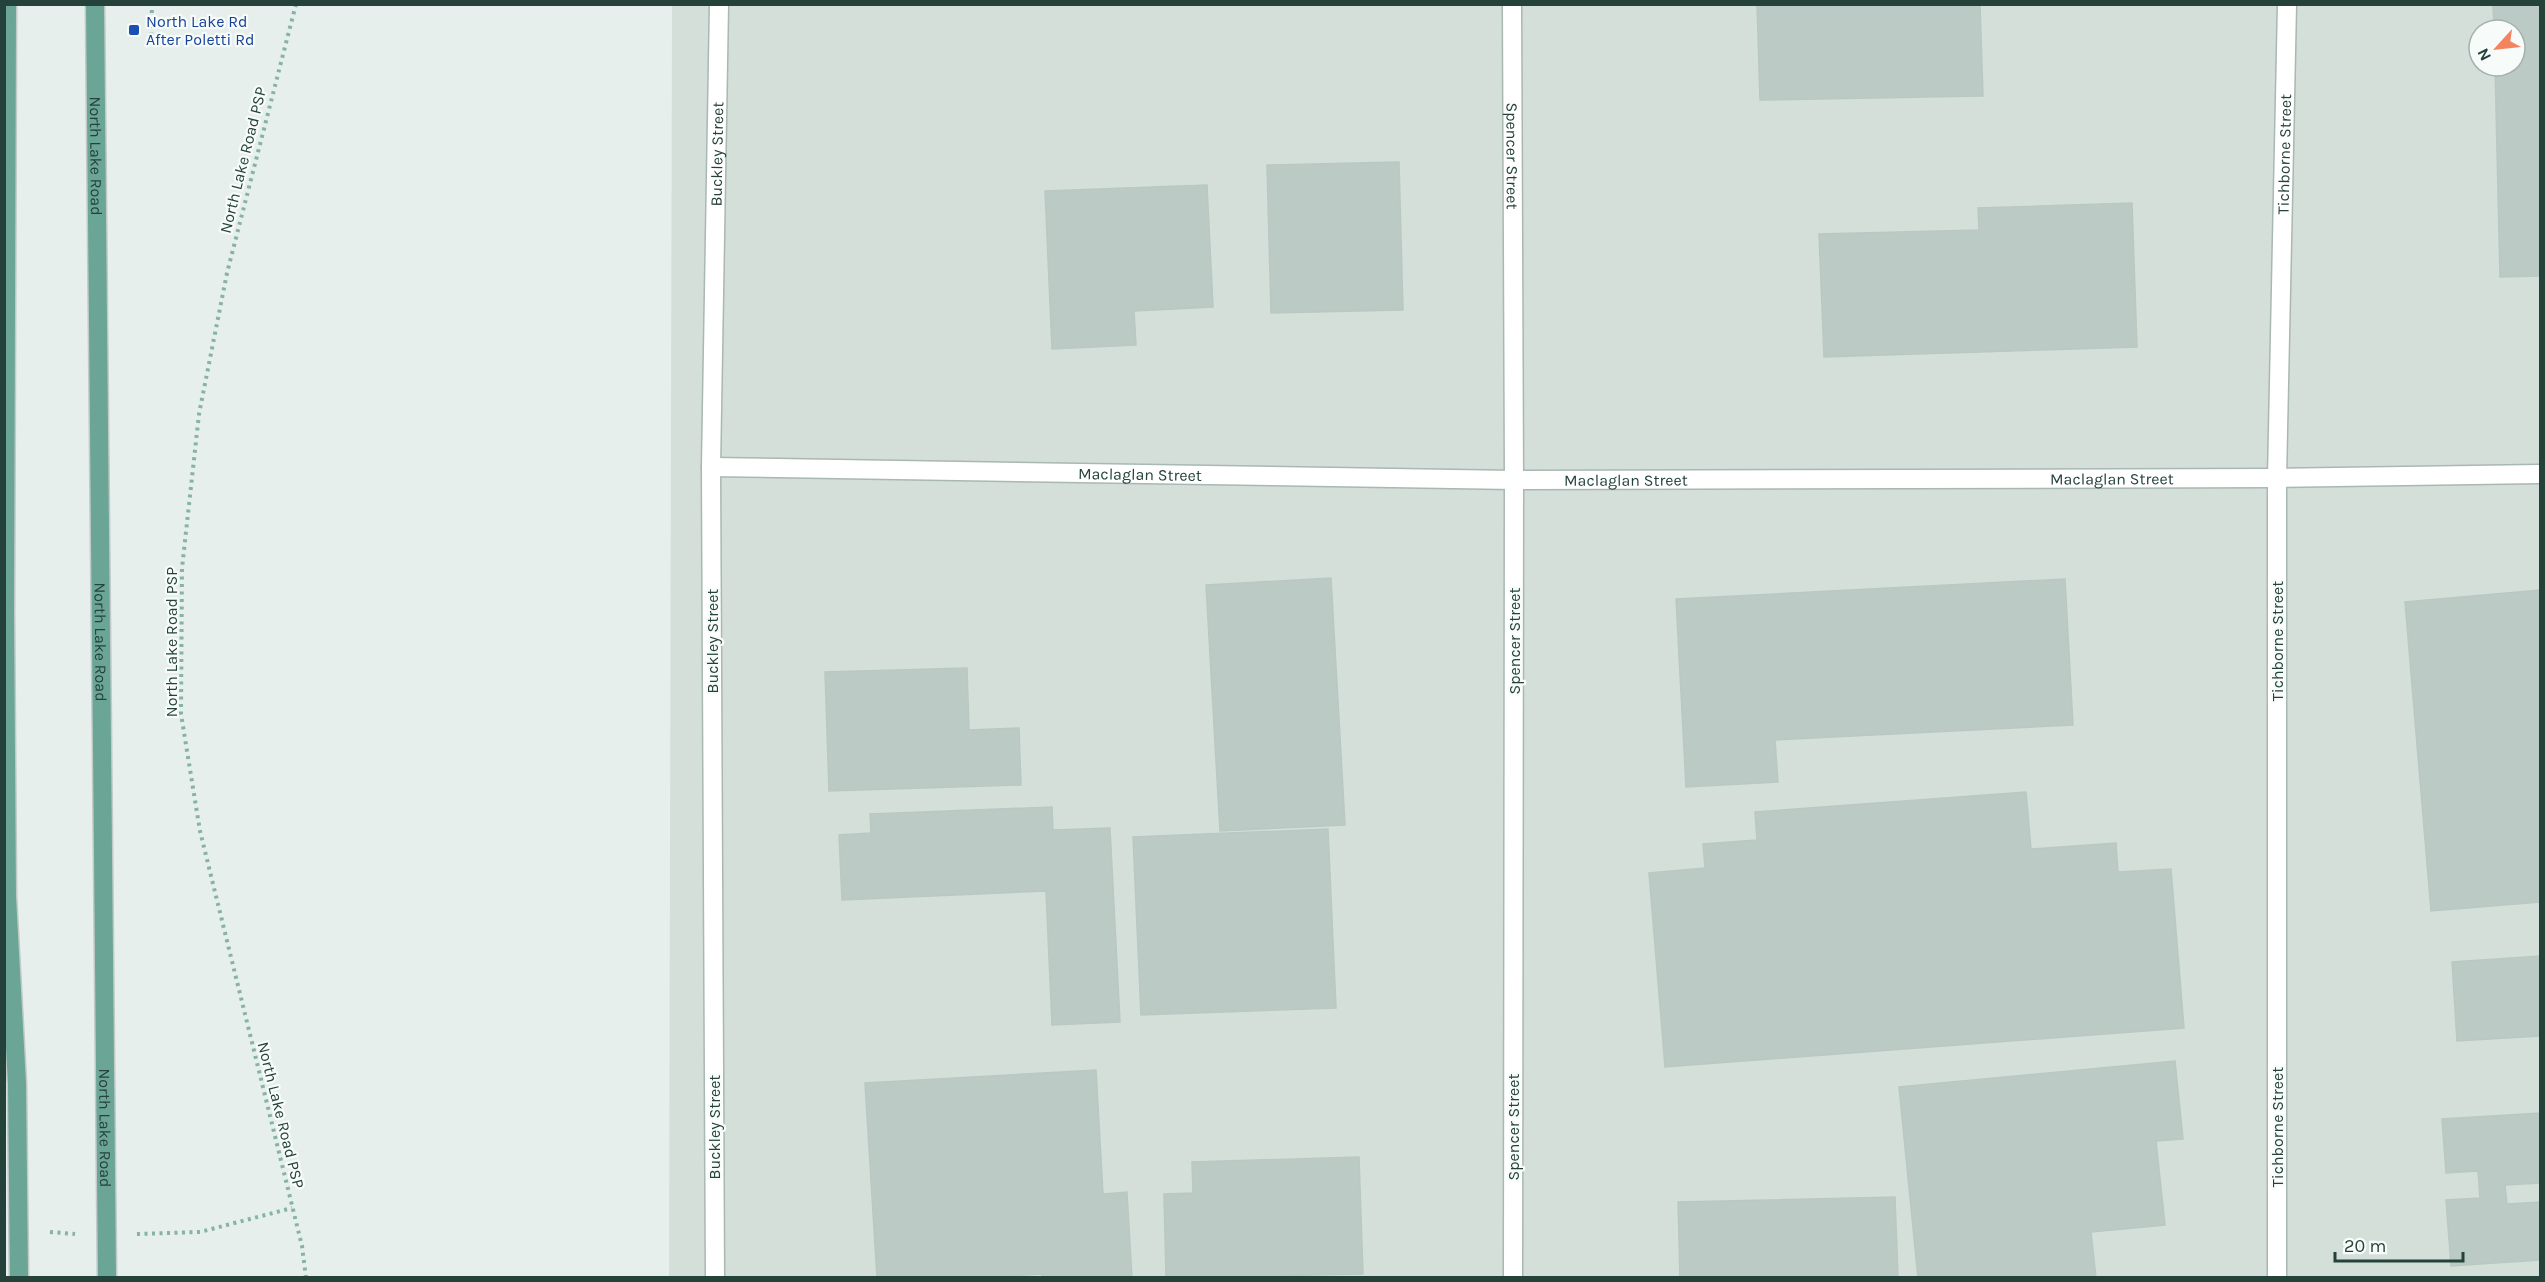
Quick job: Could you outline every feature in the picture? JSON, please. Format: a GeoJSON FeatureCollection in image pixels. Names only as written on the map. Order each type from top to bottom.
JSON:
{"type":"FeatureCollection","features":[{"type":"Feature","properties":{"kind":"main road"},"geometry":{"type":"LineString","coordinates":[[7,4],[5,707],[7,897],[18,1084],[19,1278]]}},
{"type":"Feature","properties":{"kind":"main road","name":"North Lake Road"},"geometry":{"type":"LineString","coordinates":[[95,4],[107,1278]]}},
{"type":"Feature","properties":{"kind":"street","name":"Buckley Street"},"geometry":{"type":"LineString","coordinates":[[715,1278],[711,467],[719,4]]}},
{"type":"Feature","properties":{"kind":"street","name":"Spencer Street"},"geometry":{"type":"LineString","coordinates":[[1512,4],[1513,1278]]}},
{"type":"Feature","properties":{"kind":"street","name":"Tichborne Street"},"geometry":{"type":"LineString","coordinates":[[2277,1278],[2277,478],[2287,4]]}},
{"type":"Feature","properties":{"kind":"street","name":"Maclaglan Street"},"geometry":{"type":"LineString","coordinates":[[711,467],[1514,480],[2277,478],[2541,474]]}},
{"type":"Feature","properties":{"kind":"path"},"geometry":{"type":"LineString","coordinates":[[152,4],[152,43]]}},
{"type":"Feature","properties":{"kind":"path","name":"North Lake Road PSP"},"geometry":{"type":"LineString","coordinates":[[296,4],[226,273],[198,414],[182,568],[182,714],[200,831],[302,1245],[306,1278]]}},
{"type":"Feature","properties":{"kind":"path"},"geometry":{"type":"LineString","coordinates":[[19,1230],[107,1236],[200,1232],[292,1208]]}},
{"type":"Feature","properties":{"kind":"shaded area"},"geometry":{"type":"Polygon","coordinates":[[[672,5],[2540,5],[2540,1277],[669,1277],[672,5]]]}},
{"type":"Feature","properties":{"kind":"building"},"geometry":{"type":"Polygon","coordinates":[[[1757,4],[1980,4],[1983,96],[1760,100],[1757,4]]]}},
{"type":"Feature","properties":{"kind":"building"},"geometry":{"type":"Polygon","coordinates":[[[2493,4],[2540,4],[2540,276],[2500,277],[2495,78],[2527,78],[2527,18],[2494,18],[2493,4]]]}},
{"type":"Feature","properties":{"kind":"building"},"geometry":{"type":"Polygon","coordinates":[[[1399,162],[1403,310],[1271,313],[1267,165],[1399,162]]]}},
{"type":"Feature","properties":{"kind":"building"},"geometry":{"type":"Polygon","coordinates":[[[1207,185],[1213,307],[1134,311],[1136,345],[1052,349],[1045,191],[1207,185]]]}},
{"type":"Feature","properties":{"kind":"building"},"geometry":{"type":"Polygon","coordinates":[[[2132,203],[2137,347],[1824,357],[1819,234],[1979,230],[1978,208],[2132,203]]]}},
{"type":"Feature","properties":{"kind":"building"},"geometry":{"type":"Polygon","coordinates":[[[1331,578],[1345,825],[1220,831],[1206,585],[1331,578]]]}},
{"type":"Feature","properties":{"kind":"building"},"geometry":{"type":"Polygon","coordinates":[[[2065,579],[2073,725],[1775,740],[1778,782],[1686,787],[1676,599],[2065,579]]]}},
{"type":"Feature","properties":{"kind":"building"},"geometry":{"type":"Polygon","coordinates":[[[2540,590],[2540,902],[2431,911],[2405,602],[2540,590]]]}},
{"type":"Feature","properties":{"kind":"building"},"geometry":{"type":"Polygon","coordinates":[[[967,668],[969,730],[1019,728],[1021,785],[829,791],[825,672],[967,668]]]}},
{"type":"Feature","properties":{"kind":"building"},"geometry":{"type":"Polygon","coordinates":[[[2026,792],[2031,849],[2116,843],[2118,872],[2171,869],[2184,1028],[1665,1067],[1649,873],[1705,868],[1703,844],[1757,840],[1755,812],[2026,792]]]}},
{"type":"Feature","properties":{"kind":"building"},"geometry":{"type":"Polygon","coordinates":[[[1052,807],[1053,830],[1110,828],[1120,1022],[1052,1025],[1046,891],[842,900],[839,835],[871,833],[870,814],[1052,807]]]}},
{"type":"Feature","properties":{"kind":"building"},"geometry":{"type":"Polygon","coordinates":[[[1328,829],[1336,1008],[1141,1015],[1133,837],[1328,829]]]}},
{"type":"Feature","properties":{"kind":"building"},"geometry":{"type":"Polygon","coordinates":[[[2540,956],[2540,1036],[2457,1041],[2452,962],[2540,956]]]}},
{"type":"Feature","properties":{"kind":"building"},"geometry":{"type":"Polygon","coordinates":[[[2175,1061],[2183,1139],[2156,1141],[2165,1225],[2091,1232],[2096,1278],[1918,1278],[1899,1087],[2175,1061]]]}},
{"type":"Feature","properties":{"kind":"building"},"geometry":{"type":"Polygon","coordinates":[[[1096,1070],[1103,1194],[1127,1192],[1132,1278],[1042,1278],[1042,1274],[977,1278],[877,1278],[865,1083],[1096,1070]]]}},
{"type":"Feature","properties":{"kind":"building"},"geometry":{"type":"Polygon","coordinates":[[[2540,1113],[2540,1183],[2505,1185],[2507,1204],[2540,1202],[2540,1260],[2451,1266],[2446,1200],[2480,1198],[2478,1171],[2446,1173],[2442,1119],[2540,1113]]]}},
{"type":"Feature","properties":{"kind":"building"},"geometry":{"type":"Polygon","coordinates":[[[1359,1157],[1363,1274],[1166,1278],[1164,1194],[1193,1193],[1192,1162],[1359,1157]]]}},
{"type":"Feature","properties":{"kind":"building"},"geometry":{"type":"Polygon","coordinates":[[[1895,1197],[1898,1278],[1680,1278],[1678,1202],[1895,1197]]]}},
{"type":"Feature","properties":{"kind":"place","name":"North Lake Rd After Poletti Rd"},"geometry":{"type":"Point","coordinates":[134,30]}}]}
